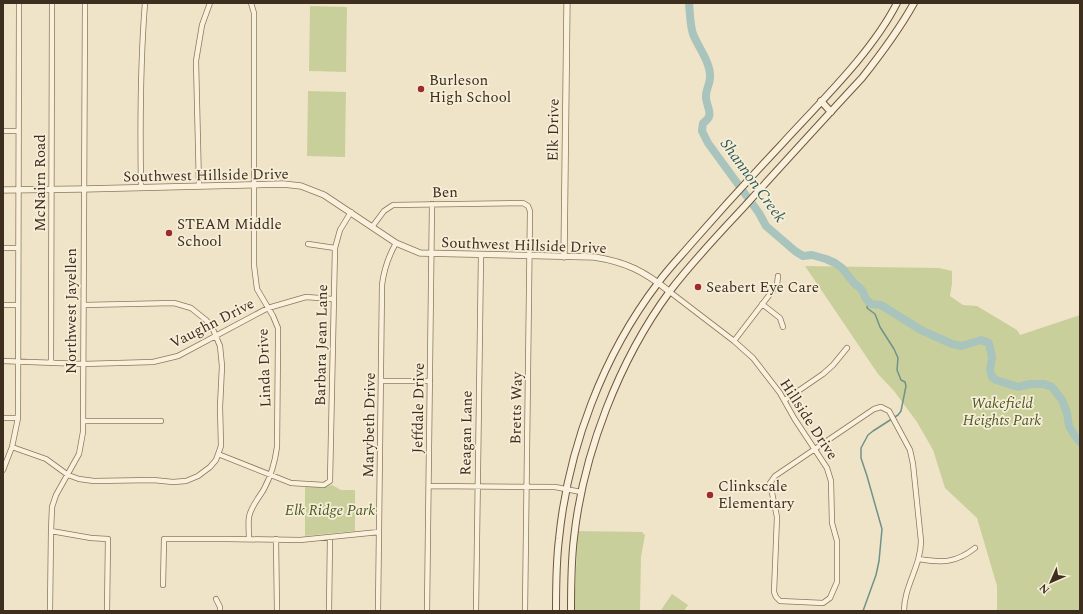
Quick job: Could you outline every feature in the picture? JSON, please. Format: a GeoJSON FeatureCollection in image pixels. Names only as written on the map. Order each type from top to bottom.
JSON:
{"type":"FeatureCollection","features":[{"type":"Feature","properties":{"kind":"main road"},"geometry":{"type":"LineString","coordinates":[[556,611],[559,538],[567,488],[577,445],[595,394],[630,325],[658,282],[723,208],[852,67],[873,41],[897,3]]}},
{"type":"Feature","properties":{"kind":"main road"},"geometry":{"type":"LineString","coordinates":[[571,611],[574,539],[581,492],[592,449],[608,402],[633,352],[670,292],[704,250],[862,78],[884,51],[914,3]]}},
{"type":"Feature","properties":{"kind":"main road"},"geometry":{"type":"LineString","coordinates":[[821,101],[831,112]]}},
{"type":"Feature","properties":{"kind":"street"},"geometry":{"type":"LineString","coordinates":[[3,470],[12,447],[18,418],[19,3]]}},
{"type":"Feature","properties":{"kind":"street","name":"McNairn Road"},"geometry":{"type":"LineString","coordinates":[[51,362],[52,3]]}},
{"type":"Feature","properties":{"kind":"street","name":"Northwest Jayellen"},"geometry":{"type":"LineString","coordinates":[[50,611],[50,531],[52,507],[56,495],[79,454],[82,444],[85,3]]}},
{"type":"Feature","properties":{"kind":"street"},"geometry":{"type":"LineString","coordinates":[[141,187],[140,77],[145,3]]}},
{"type":"Feature","properties":{"kind":"street"},"geometry":{"type":"LineString","coordinates":[[199,186],[196,61],[200,36],[210,3]]}},
{"type":"Feature","properties":{"kind":"street","name":"Linda Drive"},"geometry":{"type":"LineString","coordinates":[[250,539],[249,517],[252,507],[264,489],[270,475],[275,460],[277,447],[278,343],[278,328],[257,289],[254,270],[254,13],[251,3]]}},
{"type":"Feature","properties":{"kind":"street","name":"Elk Drive"},"geometry":{"type":"LineString","coordinates":[[564,257],[566,3]]}},
{"type":"Feature","properties":{"kind":"street"},"geometry":{"type":"LineString","coordinates":[[3,131],[18,131]]}},
{"type":"Feature","properties":{"kind":"street","name":"Southwest Hillside Drive"},"geometry":{"type":"LineString","coordinates":[[3,190],[283,184],[300,186],[324,195],[396,243],[420,253],[594,257],[615,260],[637,269],[658,282],[670,292]]}},
{"type":"Feature","properties":{"kind":"street","name":"Ben"},"geometry":{"type":"LineString","coordinates":[[372,227],[384,210],[392,205],[523,203],[528,206]]}},
{"type":"Feature","properties":{"kind":"street","name":"Jeffdale Drive"},"geometry":{"type":"LineString","coordinates":[[427,611],[432,204]]}},
{"type":"Feature","properties":{"kind":"street","name":"Bretts Way"},"geometry":{"type":"LineString","coordinates":[[525,611],[530,256],[530,211],[528,206]]}},
{"type":"Feature","properties":{"kind":"street","name":"Barbara Jean Lane"},"geometry":{"type":"LineString","coordinates":[[270,475],[297,484],[324,485],[329,483],[331,479],[335,248],[340,230],[351,212]]}},
{"type":"Feature","properties":{"kind":"street","name":"Marybeth Drive"},"geometry":{"type":"LineString","coordinates":[[378,611],[382,285],[384,269],[389,255],[396,243]]}},
{"type":"Feature","properties":{"kind":"street"},"geometry":{"type":"LineString","coordinates":[[308,244],[335,248]]}},
{"type":"Feature","properties":{"kind":"street"},"geometry":{"type":"LineString","coordinates":[[3,248],[18,248]]}},
{"type":"Feature","properties":{"kind":"street","name":"Reagan Lane"},"geometry":{"type":"LineString","coordinates":[[476,611],[481,255]]}},
{"type":"Feature","properties":{"kind":"street"},"geometry":{"type":"LineString","coordinates":[[734,341],[777,285],[778,276]]}},
{"type":"Feature","properties":{"kind":"street","name":"Hillside Drive"},"geometry":{"type":"LineString","coordinates":[[670,292],[734,341],[753,358],[784,400],[827,468],[831,481],[832,523],[837,541],[837,582],[830,598],[823,603],[780,602],[776,598],[774,592],[777,517],[770,483],[775,476],[814,449]]}},
{"type":"Feature","properties":{"kind":"street","name":"Vaughn Drive"},"geometry":{"type":"LineString","coordinates":[[3,361],[83,364],[153,362],[178,356],[268,308],[306,297],[333,299]]}},
{"type":"Feature","properties":{"kind":"street"},"geometry":{"type":"LineString","coordinates":[[12,447],[46,459],[68,475],[79,479],[94,481],[186,481],[198,476],[210,467],[216,460],[221,446],[220,407],[222,366],[220,346],[212,327],[200,314],[183,305],[174,303],[84,305]]}},
{"type":"Feature","properties":{"kind":"street"},"geometry":{"type":"LineString","coordinates":[[762,304],[780,318],[783,326]]}},
{"type":"Feature","properties":{"kind":"street"},"geometry":{"type":"LineString","coordinates":[[3,305],[18,305]]}},
{"type":"Feature","properties":{"kind":"street"},"geometry":{"type":"LineString","coordinates":[[784,400],[823,374],[833,365],[847,348]]}},
{"type":"Feature","properties":{"kind":"street"},"geometry":{"type":"LineString","coordinates":[[381,381],[430,382]]}},
{"type":"Feature","properties":{"kind":"street"},"geometry":{"type":"LineString","coordinates":[[814,449],[881,407],[889,411],[898,427],[910,450],[914,464],[922,541],[919,558],[907,591],[904,611]]}},
{"type":"Feature","properties":{"kind":"street"},"geometry":{"type":"LineString","coordinates":[[3,418],[18,418]]}},
{"type":"Feature","properties":{"kind":"street"},"geometry":{"type":"LineString","coordinates":[[83,421],[161,422]]}},
{"type":"Feature","properties":{"kind":"street"},"geometry":{"type":"LineString","coordinates":[[218,454],[270,475]]}},
{"type":"Feature","properties":{"kind":"street"},"geometry":{"type":"LineString","coordinates":[[429,486],[567,488],[581,492]]}},
{"type":"Feature","properties":{"kind":"street"},"geometry":{"type":"LineString","coordinates":[[50,531],[91,538],[108,539],[107,611]]}},
{"type":"Feature","properties":{"kind":"street"},"geometry":{"type":"LineString","coordinates":[[163,585],[164,539],[300,540],[379,532]]}},
{"type":"Feature","properties":{"kind":"street"},"geometry":{"type":"LineString","coordinates":[[329,611],[330,537]]}},
{"type":"Feature","properties":{"kind":"street"},"geometry":{"type":"LineString","coordinates":[[276,539],[277,611]]}},
{"type":"Feature","properties":{"kind":"street"},"geometry":{"type":"LineString","coordinates":[[919,558],[937,562],[951,561],[965,556],[974,548]]}},
{"type":"Feature","properties":{"kind":"street"},"geometry":{"type":"LineString","coordinates":[[216,599],[220,607],[220,611]]}},
{"type":"Feature","properties":{"kind":"green space"},"geometry":{"type":"Polygon","coordinates":[[[310,6],[347,7],[346,72],[309,71],[310,6]]]}},
{"type":"Feature","properties":{"kind":"green space"},"geometry":{"type":"Polygon","coordinates":[[[308,91],[346,92],[345,157],[307,156],[308,91]]]}},
{"type":"Feature","properties":{"kind":"green space","name":"Wakefield Heights Park"},"geometry":{"type":"Polygon","coordinates":[[[805,266],[939,268],[952,271],[950,296],[963,305],[977,306],[1017,330],[1020,335],[1080,315],[1080,611],[997,611],[997,586],[977,518],[945,488],[933,450],[917,422],[894,391],[878,374],[805,266]]]}},
{"type":"Feature","properties":{"kind":"green space","name":"Elk Ridge Park"},"geometry":{"type":"Polygon","coordinates":[[[332,485],[341,490],[355,490],[355,531],[305,536],[305,487],[325,487],[332,485]]]}},
{"type":"Feature","properties":{"kind":"green space"},"geometry":{"type":"Polygon","coordinates":[[[578,531],[642,532],[645,535],[641,557],[640,611],[574,611],[578,531]]]}},
{"type":"Feature","properties":{"kind":"green space"},"geometry":{"type":"Polygon","coordinates":[[[672,594],[688,605],[684,611],[661,610],[672,594]]]}},
{"type":"Feature","properties":{"kind":"waterway","name":"Shannon Creek"},"geometry":{"type":"LineString","coordinates":[[689,3],[693,34],[710,72],[710,80],[706,95],[709,117],[703,123],[702,131],[708,143],[759,213],[766,226],[803,256],[812,255],[826,259],[842,268],[854,283],[862,290],[866,299],[871,304],[881,305],[921,330],[952,344],[961,346],[981,340],[989,343],[992,357],[990,370],[992,377],[996,380],[1018,387],[1030,384],[1044,384],[1052,387],[1062,400],[1067,413],[1069,426],[1080,442]]}},
{"type":"Feature","properties":{"kind":"waterway"},"geometry":{"type":"LineString","coordinates":[[863,611],[876,575],[882,529],[861,458],[861,448],[868,435],[898,415],[901,411],[906,386],[905,382],[901,380],[897,370],[898,358],[894,349],[880,327],[875,314],[867,308],[868,301]]}},
{"type":"Feature","properties":{"kind":"place","name":"Burleson High School"},"geometry":{"type":"Point","coordinates":[421,89]}},
{"type":"Feature","properties":{"kind":"place","name":"STEAM Middle School"},"geometry":{"type":"Point","coordinates":[169,233]}},
{"type":"Feature","properties":{"kind":"place","name":"Seabert Eye Care"},"geometry":{"type":"Point","coordinates":[698,287]}},
{"type":"Feature","properties":{"kind":"place","name":"Clinkscale Elementary"},"geometry":{"type":"Point","coordinates":[710,495]}}]}
